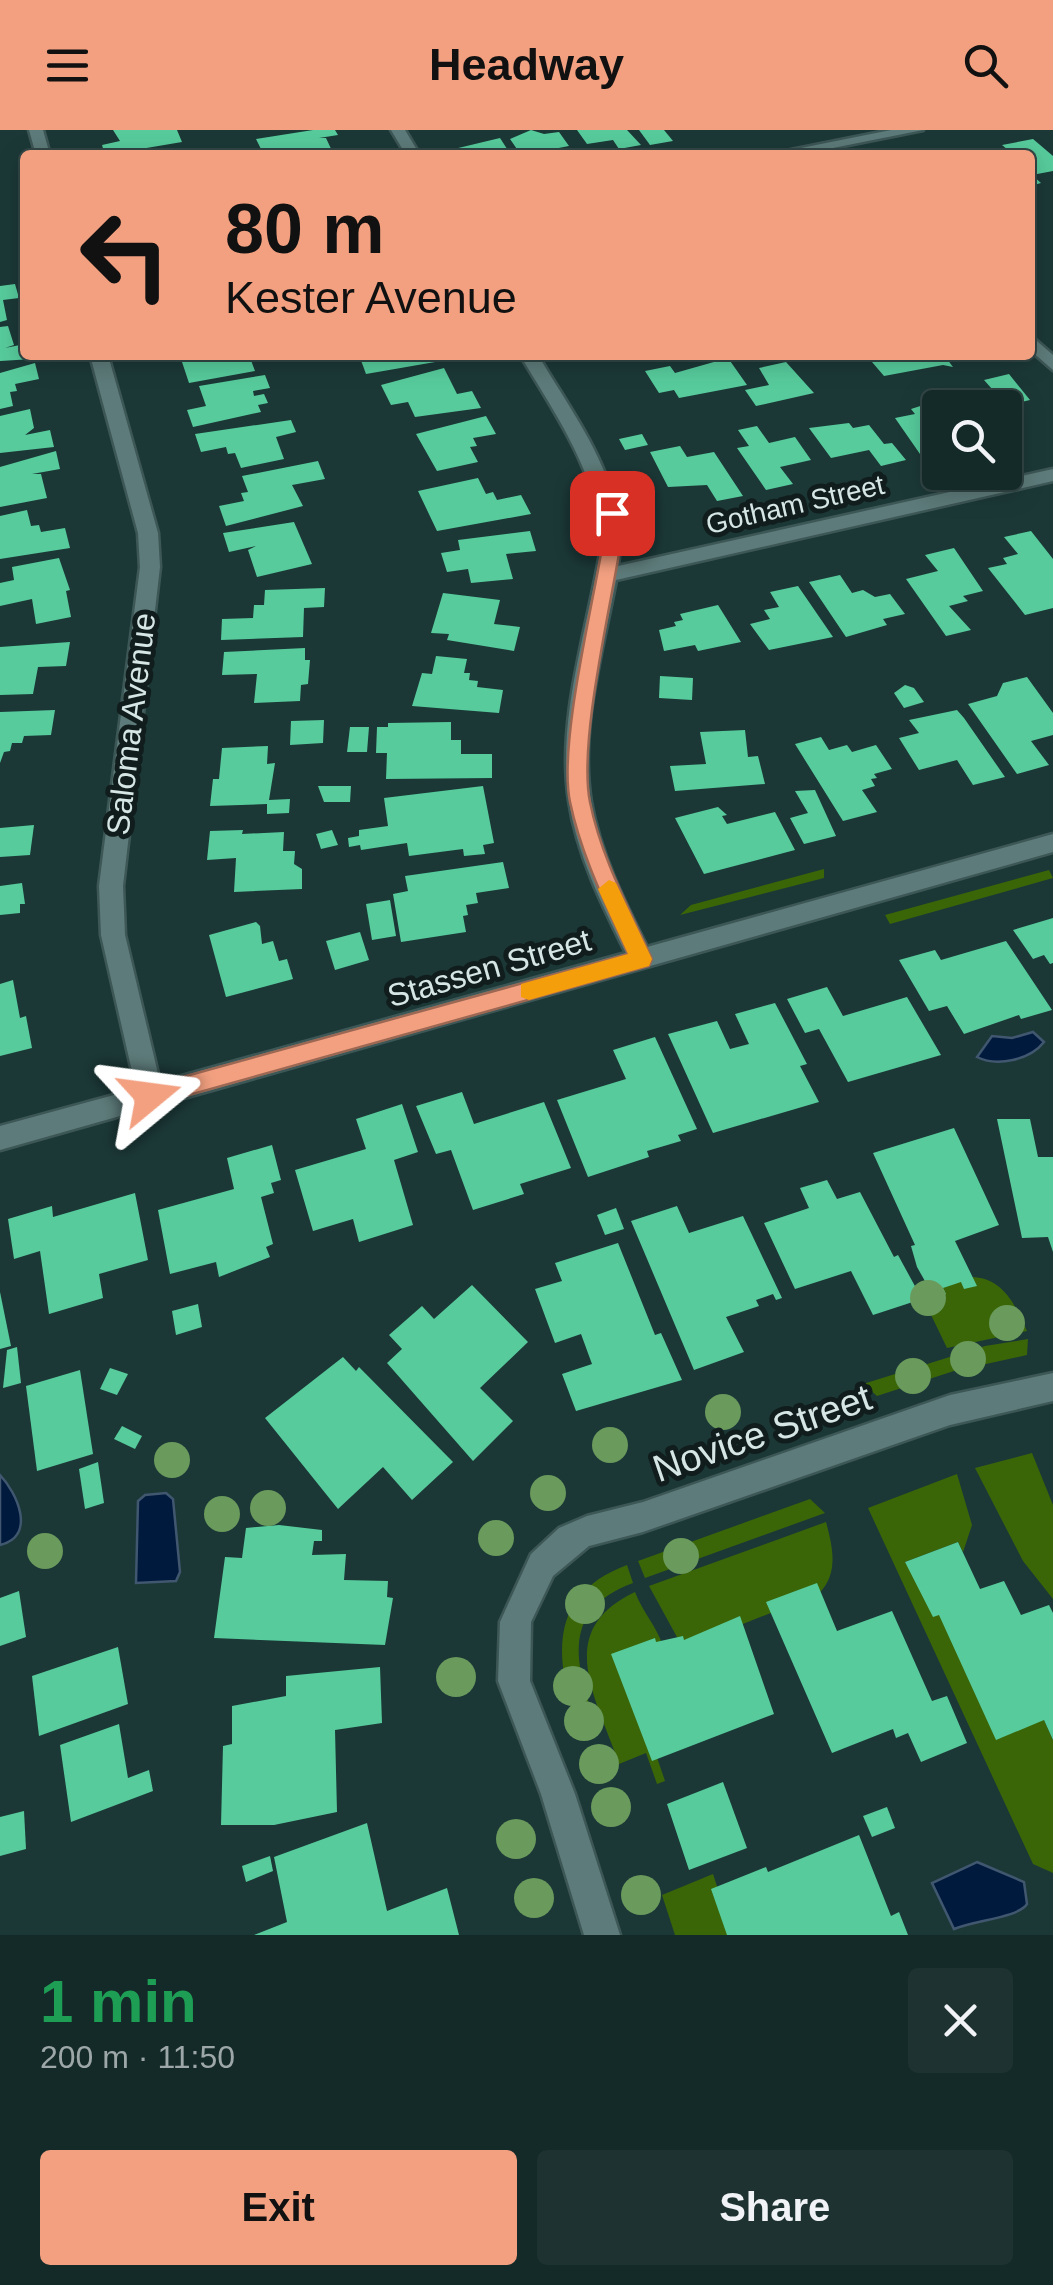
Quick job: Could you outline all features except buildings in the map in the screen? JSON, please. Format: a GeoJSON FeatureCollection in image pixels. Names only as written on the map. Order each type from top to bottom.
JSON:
{"type":"FeatureCollection","features":[{"type":"Feature","properties":{"kind":"street"},"geometry":{"type":"LineString","coordinates":[[802,150],[916,130]]}},
{"type":"Feature","properties":{"kind":"street"},"geometry":{"type":"LineString","coordinates":[[1035,345],[1053,365]]}},
{"type":"Feature","properties":{"kind":"street","name":"Saloma Avenue"},"geometry":{"type":"LineString","coordinates":[[100,360],[148,533],[150,568],[111,886],[113,935],[150,1096]]}},
{"type":"Feature","properties":{"kind":"street"},"geometry":{"type":"LineString","coordinates":[[532,360],[602,486],[612,513],[607,575],[579,750],[579,799],[596,857],[641,959]]}},
{"type":"Feature","properties":{"kind":"street","name":"Gotham Street"},"geometry":{"type":"LineString","coordinates":[[607,575],[1053,475]]}},
{"type":"Feature","properties":{"kind":"street","name":"Stassen Street"},"geometry":{"type":"LineString","coordinates":[[0,1138],[1053,843]]}},
{"type":"Feature","properties":{"kind":"street","name":"Novice Street"},"geometry":{"type":"LineString","coordinates":[[602,1935],[551,1775],[513,1678],[513,1642],[524,1596],[556,1550],[592,1529],[643,1517],[950,1410],[1053,1387]]}},
{"type":"Feature","properties":{"kind":"green space"},"geometry":{"type":"Polygon","coordinates":[[[824,869],[824,878],[680,915],[691,905],[824,869]]]}},
{"type":"Feature","properties":{"kind":"green space"},"geometry":{"type":"Polygon","coordinates":[[[1049,870],[1053,878],[890,924],[885,915],[1049,870]]]}},
{"type":"Feature","properties":{"kind":"green space"},"geometry":{"type":"Polygon","coordinates":[[[969,1277],[999,1287],[1027,1331],[947,1348],[919,1290],[969,1277]]]}},
{"type":"Feature","properties":{"kind":"green space"},"geometry":{"type":"Polygon","coordinates":[[[1028,1339],[1027,1355],[954,1371],[877,1396],[863,1384],[985,1346],[1028,1339]]]}},
{"type":"Feature","properties":{"kind":"green space"},"geometry":{"type":"Polygon","coordinates":[[[1032,1453],[1053,1505],[1053,1599],[1023,1561],[975,1468],[1032,1453]]]}},
{"type":"Feature","properties":{"kind":"green space"},"geometry":{"type":"Polygon","coordinates":[[[957,1474],[972,1525],[963,1552],[958,1542],[905,1562],[941,1610],[1044,1720],[1053,1740],[1053,1873],[1033,1864],[868,1508],[957,1474]]]}},
{"type":"Feature","properties":{"kind":"green space"},"geometry":{"type":"Polygon","coordinates":[[[810,1499],[825,1513],[645,1578],[638,1561],[810,1499]]]}},
{"type":"Feature","properties":{"kind":"green space"},"geometry":{"type":"Polygon","coordinates":[[[826,1522],[832,1570],[818,1594],[683,1648],[649,1586],[826,1522]]]}},
{"type":"Feature","properties":{"kind":"green space"},"geometry":{"type":"Polygon","coordinates":[[[627,1565],[633,1583],[608,1595],[582,1627],[580,1666],[599,1733],[581,1740],[563,1663],[568,1616],[580,1596],[599,1579],[627,1565]]]}},
{"type":"Feature","properties":{"kind":"green space"},"geometry":{"type":"Polygon","coordinates":[[[635,1592],[663,1646],[624,1661],[665,1781],[657,1784],[646,1753],[619,1764],[588,1668],[588,1646],[594,1626],[610,1608],[635,1592]]]}},
{"type":"Feature","properties":{"kind":"green space"},"geometry":{"type":"Polygon","coordinates":[[[713,1874],[733,1935],[675,1935],[662,1895],[713,1874]]]}},
{"type":"Feature","properties":{"kind":"water"},"geometry":{"type":"Polygon","coordinates":[[[1033,1032],[1044,1042],[1022,1057],[994,1061],[977,1057],[992,1036],[1012,1038],[1033,1032]]]}},
{"type":"Feature","properties":{"kind":"water"},"geometry":{"type":"Polygon","coordinates":[[[0,1475],[17,1503],[21,1524],[11,1540],[0,1545],[0,1475]]]}},
{"type":"Feature","properties":{"kind":"water"},"geometry":{"type":"Polygon","coordinates":[[[166,1493],[173,1499],[180,1572],[176,1581],[136,1583],[138,1501],[145,1495],[166,1493]]]}},
{"type":"Feature","properties":{"kind":"water"},"geometry":{"type":"Polygon","coordinates":[[[977,1862],[1024,1882],[1027,1904],[1015,1913],[954,1929],[932,1883],[977,1862]]]}},
{"type":"Feature","properties":{"kind":"slow traffic"},"geometry":{"type":"LineString","coordinates":[[529,990],[641,959],[609,889]]}},
{"type":"Feature","properties":{"kind":"route"},"geometry":{"type":"LineString","coordinates":[[150,1096],[641,959],[596,857],[579,799],[579,750],[612,542],[612,513]]}}]}
